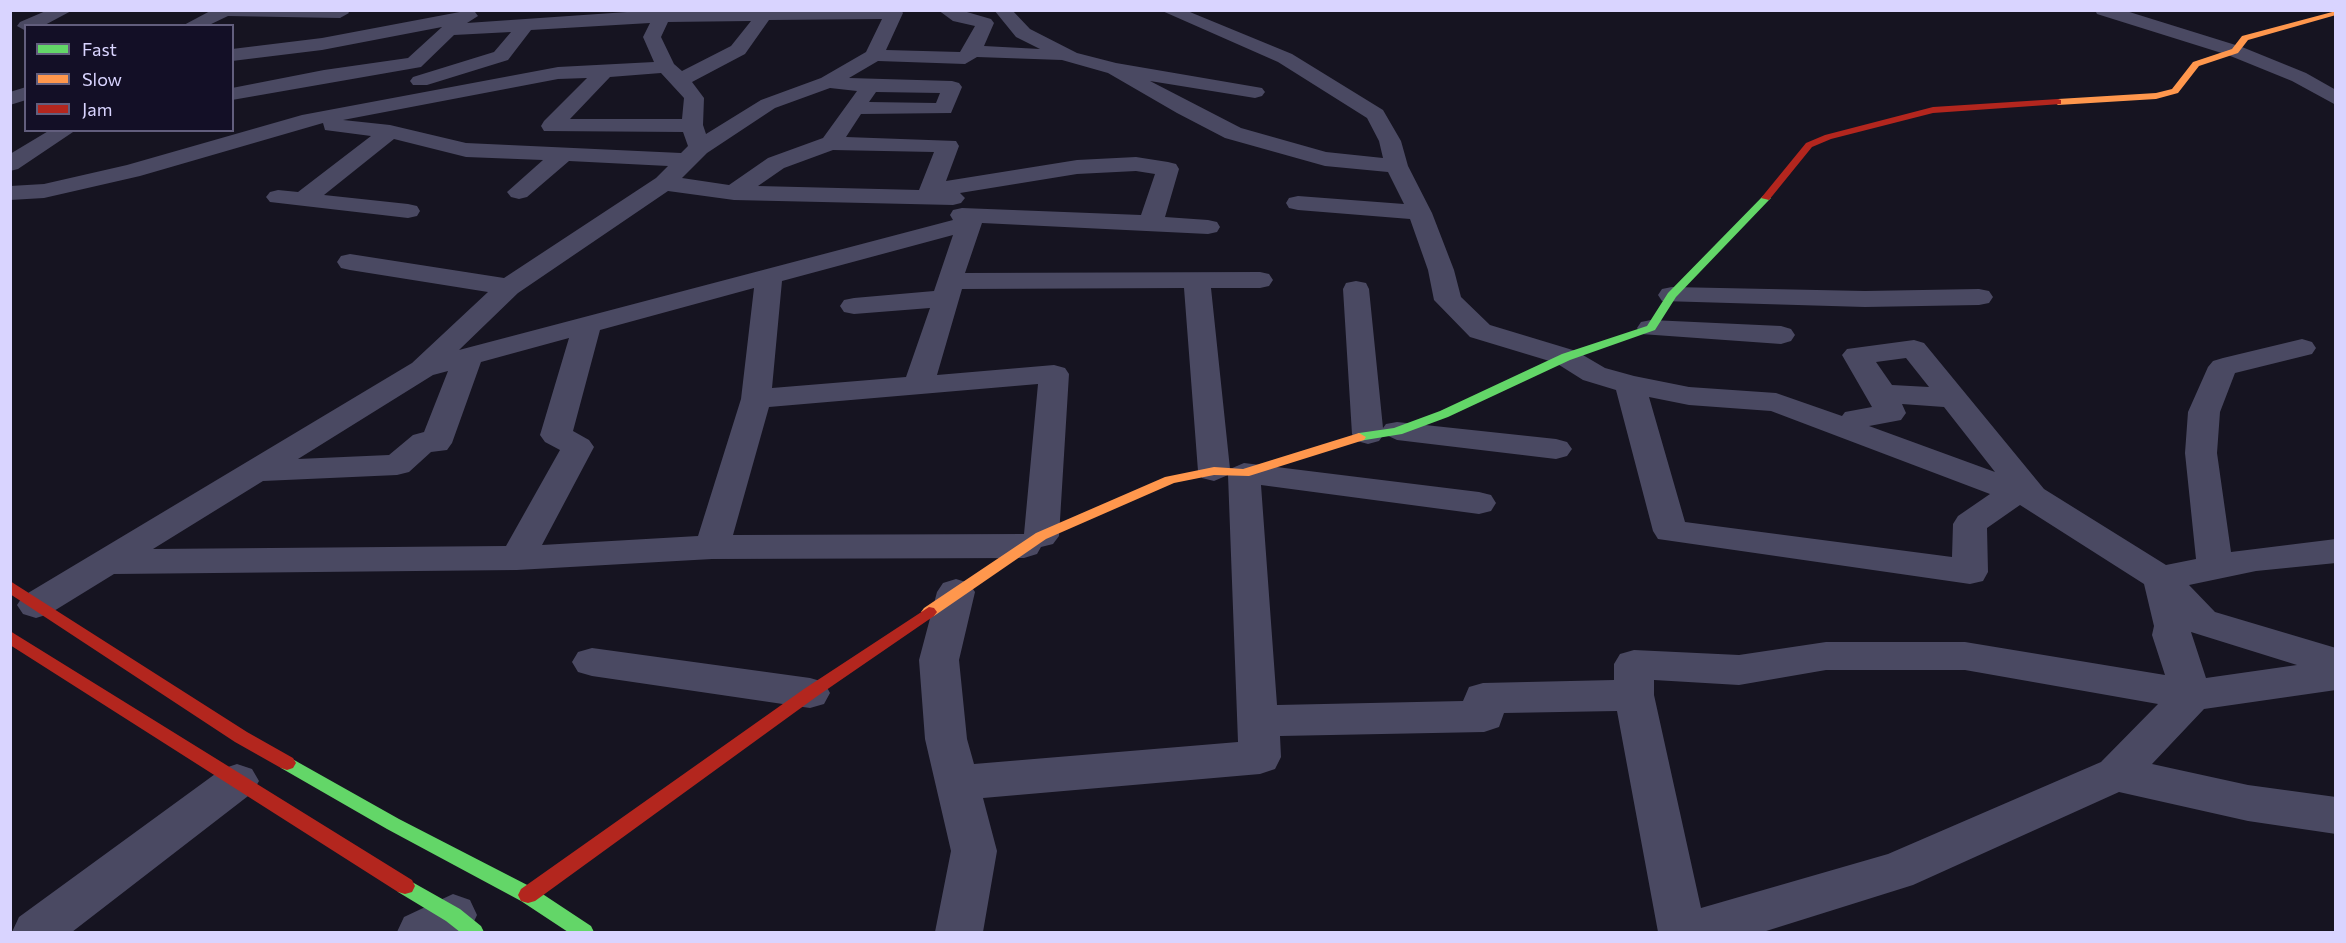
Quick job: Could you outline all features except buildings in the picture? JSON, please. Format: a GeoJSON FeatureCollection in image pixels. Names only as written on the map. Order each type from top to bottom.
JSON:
{"type":"FeatureCollection","features":[{"type":"Feature","properties":{"kind":"street"},"geometry":{"type":"LineString","coordinates":[[31,24],[65,10]]}},
{"type":"Feature","properties":{"kind":"street"},"geometry":{"type":"LineString","coordinates":[[449,30],[662,14],[940,10]]}},
{"type":"Feature","properties":{"kind":"street"},"geometry":{"type":"LineString","coordinates":[[874,55],[964,58],[972,51],[985,23],[959,17],[946,10]]}},
{"type":"Feature","properties":{"kind":"street"},"geometry":{"type":"LineString","coordinates":[[1002,10],[1023,33],[1070,57]]}},
{"type":"Feature","properties":{"kind":"street"},"geometry":{"type":"LineString","coordinates":[[1168,10],[1285,58],[1376,114],[1390,141],[1397,166],[1420,213],[1441,270],[1448,300],[1480,331],[1566,357],[1594,374],[1630,384],[1689,396],[1776,402],[2024,495],[2161,578],[2202,622],[2336,663]]}},
{"type":"Feature","properties":{"kind":"street"},"geometry":{"type":"LineString","coordinates":[[2103,10],[2235,51],[2299,77],[2336,99]]}},
{"type":"Feature","properties":{"kind":"street"},"geometry":{"type":"LineString","coordinates":[[196,24],[226,11],[340,13]]}},
{"type":"Feature","properties":{"kind":"street"},"geometry":{"type":"LineString","coordinates":[[234,55],[322,44],[500,11]]}},
{"type":"Feature","properties":{"kind":"street"},"geometry":{"type":"LineString","coordinates":[[36,605],[251,471],[422,369],[509,286],[664,183],[693,145],[768,104],[828,82],[874,55],[914,12]]}},
{"type":"Feature","properties":{"kind":"street"},"geometry":{"type":"LineString","coordinates":[[1651,328],[1672,295],[1767,197],[1809,145],[1828,137],[1933,110],[2156,96],[2175,91],[2196,64],[2235,51],[2245,41],[2245,38],[2303,20],[2336,13]]}},
{"type":"Feature","properties":{"kind":"street"},"geometry":{"type":"LineString","coordinates":[[652,37],[662,14]]}},
{"type":"Feature","properties":{"kind":"street"},"geometry":{"type":"LineString","coordinates":[[234,94],[324,76],[414,63],[501,56],[563,71],[673,73],[738,51],[765,14]]}},
{"type":"Feature","properties":{"kind":"street"},"geometry":{"type":"LineString","coordinates":[[414,63],[465,16]]}},
{"type":"Feature","properties":{"kind":"street"},"geometry":{"type":"LineString","coordinates":[[302,121],[323,111],[501,56],[526,25]]}},
{"type":"Feature","properties":{"kind":"street"},"geometry":{"type":"LineString","coordinates":[[652,37],[673,73],[694,98],[693,145]]}},
{"type":"Feature","properties":{"kind":"street"},"geometry":{"type":"LineString","coordinates":[[631,39],[652,37]]}},
{"type":"Feature","properties":{"kind":"street"},"geometry":{"type":"LineString","coordinates":[[10,193],[45,191],[132,171],[302,121],[563,71],[581,51]]}},
{"type":"Feature","properties":{"kind":"street"},"geometry":{"type":"LineString","coordinates":[[972,51],[1070,57],[1116,69],[1255,92]]}},
{"type":"Feature","properties":{"kind":"street"},"geometry":{"type":"LineString","coordinates":[[1116,69],[1233,133],[1325,159],[1397,166]]}},
{"type":"Feature","properties":{"kind":"street"},"geometry":{"type":"LineString","coordinates":[[604,72],[552,126],[693,145]]}},
{"type":"Feature","properties":{"kind":"street"},"geometry":{"type":"LineString","coordinates":[[828,82],[870,86],[952,87],[944,109],[855,108]]}},
{"type":"Feature","properties":{"kind":"street"},"geometry":{"type":"LineString","coordinates":[[831,143],[870,86]]}},
{"type":"Feature","properties":{"kind":"street"},"geometry":{"type":"LineString","coordinates":[[234,102],[323,111]]}},
{"type":"Feature","properties":{"kind":"street"},"geometry":{"type":"LineString","coordinates":[[302,121],[390,132],[466,150],[563,155],[693,145]]}},
{"type":"Feature","properties":{"kind":"street"},"geometry":{"type":"LineString","coordinates":[[10,164],[64,132]]}},
{"type":"Feature","properties":{"kind":"street"},"geometry":{"type":"LineString","coordinates":[[304,199],[390,132]]}},
{"type":"Feature","properties":{"kind":"street"},"geometry":{"type":"LineString","coordinates":[[734,193],[776,163],[831,143],[948,146],[931,190]]}},
{"type":"Feature","properties":{"kind":"street"},"geometry":{"type":"LineString","coordinates":[[519,192],[563,155]]}},
{"type":"Feature","properties":{"kind":"street"},"geometry":{"type":"LineString","coordinates":[[931,190],[1077,167],[1136,164],[1168,170],[1151,223]]}},
{"type":"Feature","properties":{"kind":"street"},"geometry":{"type":"LineString","coordinates":[[664,183],[734,193],[963,212],[1208,227]]}},
{"type":"Feature","properties":{"kind":"street"},"geometry":{"type":"LineString","coordinates":[[931,190],[963,212]]}},
{"type":"Feature","properties":{"kind":"street"},"geometry":{"type":"LineString","coordinates":[[278,197],[408,211]]}},
{"type":"Feature","properties":{"kind":"street"},"geometry":{"type":"LineString","coordinates":[[1298,203],[1420,213]]}},
{"type":"Feature","properties":{"kind":"street"},"geometry":{"type":"LineString","coordinates":[[422,369],[588,323],[769,277],[963,212]]}},
{"type":"Feature","properties":{"kind":"street"},"geometry":{"type":"LineString","coordinates":[[918,387],[948,290],[963,212]]}},
{"type":"Feature","properties":{"kind":"street"},"geometry":{"type":"LineString","coordinates":[[350,262],[509,286]]}},
{"type":"Feature","properties":{"kind":"street"},"geometry":{"type":"LineString","coordinates":[[712,547],[756,399],[769,277]]}},
{"type":"Feature","properties":{"kind":"street"},"geometry":{"type":"LineString","coordinates":[[958,783],[1260,757],[1229,472],[1197,280]]}},
{"type":"Feature","properties":{"kind":"street"},"geometry":{"type":"LineString","coordinates":[[854,306],[948,290],[1197,280],[1260,280]]}},
{"type":"Feature","properties":{"kind":"street"},"geometry":{"type":"LineString","coordinates":[[1356,290],[1382,432]]}},
{"type":"Feature","properties":{"kind":"street"},"geometry":{"type":"LineString","coordinates":[[1672,295],[1865,299],[1980,297]]}},
{"type":"Feature","properties":{"kind":"street"},"geometry":{"type":"LineString","coordinates":[[517,558],[578,447],[556,435],[588,323]]}},
{"type":"Feature","properties":{"kind":"street"},"geometry":{"type":"LineString","coordinates":[[528,895],[810,693],[1032,541],[1170,480],[1229,472],[1444,414],[1566,357],[1651,328],[1781,335]]}},
{"type":"Feature","properties":{"kind":"street"},"geometry":{"type":"LineString","coordinates":[[2215,567],[2201,453],[2204,412],[2223,367],[2302,348]]}},
{"type":"Feature","properties":{"kind":"street"},"geometry":{"type":"LineString","coordinates":[[1846,430],[1856,419],[1890,413],[1882,394],[1857,355],[1914,349],[2024,495]]}},
{"type":"Feature","properties":{"kind":"street"},"geometry":{"type":"LineString","coordinates":[[251,471],[397,465],[424,442],[436,443],[468,357]]}},
{"type":"Feature","properties":{"kind":"street"},"geometry":{"type":"LineString","coordinates":[[756,399],[1054,374],[1032,541]]}},
{"type":"Feature","properties":{"kind":"street"},"geometry":{"type":"LineString","coordinates":[[1630,384],[1670,531],[1970,572],[1970,524],[2024,495]]}},
{"type":"Feature","properties":{"kind":"street"},"geometry":{"type":"LineString","coordinates":[[1882,394],[1953,398]]}},
{"type":"Feature","properties":{"kind":"street"},"geometry":{"type":"LineString","coordinates":[[1382,432],[1556,449]]}},
{"type":"Feature","properties":{"kind":"street"},"geometry":{"type":"LineString","coordinates":[[1229,472],[1479,503]]}},
{"type":"Feature","properties":{"kind":"street"},"geometry":{"type":"LineString","coordinates":[[105,562],[517,558],[712,547],[1032,541]]}},
{"type":"Feature","properties":{"kind":"street"},"geometry":{"type":"LineString","coordinates":[[2161,578],[2256,559],[2336,551]]}},
{"type":"Feature","properties":{"kind":"street"},"geometry":{"type":"LineString","coordinates":[[2161,578],[2173,626],[2171,635],[2192,695]]}},
{"type":"Feature","properties":{"kind":"street"},"geometry":{"type":"LineString","coordinates":[[10,586],[241,738],[393,824],[528,895],[584,933]]}},
{"type":"Feature","properties":{"kind":"street"},"geometry":{"type":"LineString","coordinates":[[956,592],[939,660],[946,739],[974,851],[959,933]]}},
{"type":"Feature","properties":{"kind":"street"},"geometry":{"type":"LineString","coordinates":[[10,637],[237,781],[450,927]]}},
{"type":"Feature","properties":{"kind":"street"},"geometry":{"type":"LineString","coordinates":[[1682,933],[1634,695],[1634,664],[1739,669],[1826,656],[1965,656],[2192,695],[2336,675]]}},
{"type":"Feature","properties":{"kind":"street"},"geometry":{"type":"LineString","coordinates":[[592,662],[810,693]]}},
{"type":"Feature","properties":{"kind":"street"},"geometry":{"type":"LineString","coordinates":[[1257,721],[1484,716],[1483,698],[1634,695]]}},
{"type":"Feature","properties":{"kind":"street"},"geometry":{"type":"LineString","coordinates":[[1694,933],[1897,871],[2116,774],[2192,695]]}},
{"type":"Feature","properties":{"kind":"street"},"geometry":{"type":"LineString","coordinates":[[2116,774],[2248,803],[2336,816]]}},
{"type":"Feature","properties":{"kind":"street"},"geometry":{"type":"LineString","coordinates":[[36,933],[237,781]]}},
{"type":"Feature","properties":{"kind":"traffic: fast"},"geometry":{"type":"LineString","coordinates":[[1359,437],[1397,431],[1444,414],[1566,357],[1651,328],[1672,295],[1766,198]]}},
{"type":"Feature","properties":{"kind":"traffic: fast"},"geometry":{"type":"LineString","coordinates":[[287,763],[393,824],[528,895],[584,932]]}},
{"type":"Feature","properties":{"kind":"traffic: fast"},"geometry":{"type":"LineString","coordinates":[[405,886],[453,915],[474,932]]}},
{"type":"Feature","properties":{"kind":"traffic: slow"},"geometry":{"type":"LineString","coordinates":[[2058,102],[2156,96],[2175,91],[2196,64],[2235,51],[2245,38],[2336,13]]}},
{"type":"Feature","properties":{"kind":"traffic: slow"},"geometry":{"type":"LineString","coordinates":[[929,612],[1041,536],[1170,480],[1214,471],[1244,473],[1359,437]]}},
{"type":"Feature","properties":{"kind":"traffic: jam"},"geometry":{"type":"LineString","coordinates":[[1766,198],[1809,145],[1828,137],[1933,110],[2058,102]]}},
{"type":"Feature","properties":{"kind":"traffic: jam"},"geometry":{"type":"LineString","coordinates":[[10,586],[241,737],[287,763]]}},
{"type":"Feature","properties":{"kind":"traffic: jam"},"geometry":{"type":"LineString","coordinates":[[528,895],[810,693],[929,612]]}},
{"type":"Feature","properties":{"kind":"traffic: jam"},"geometry":{"type":"LineString","coordinates":[[10,637],[405,886]]}}]}
